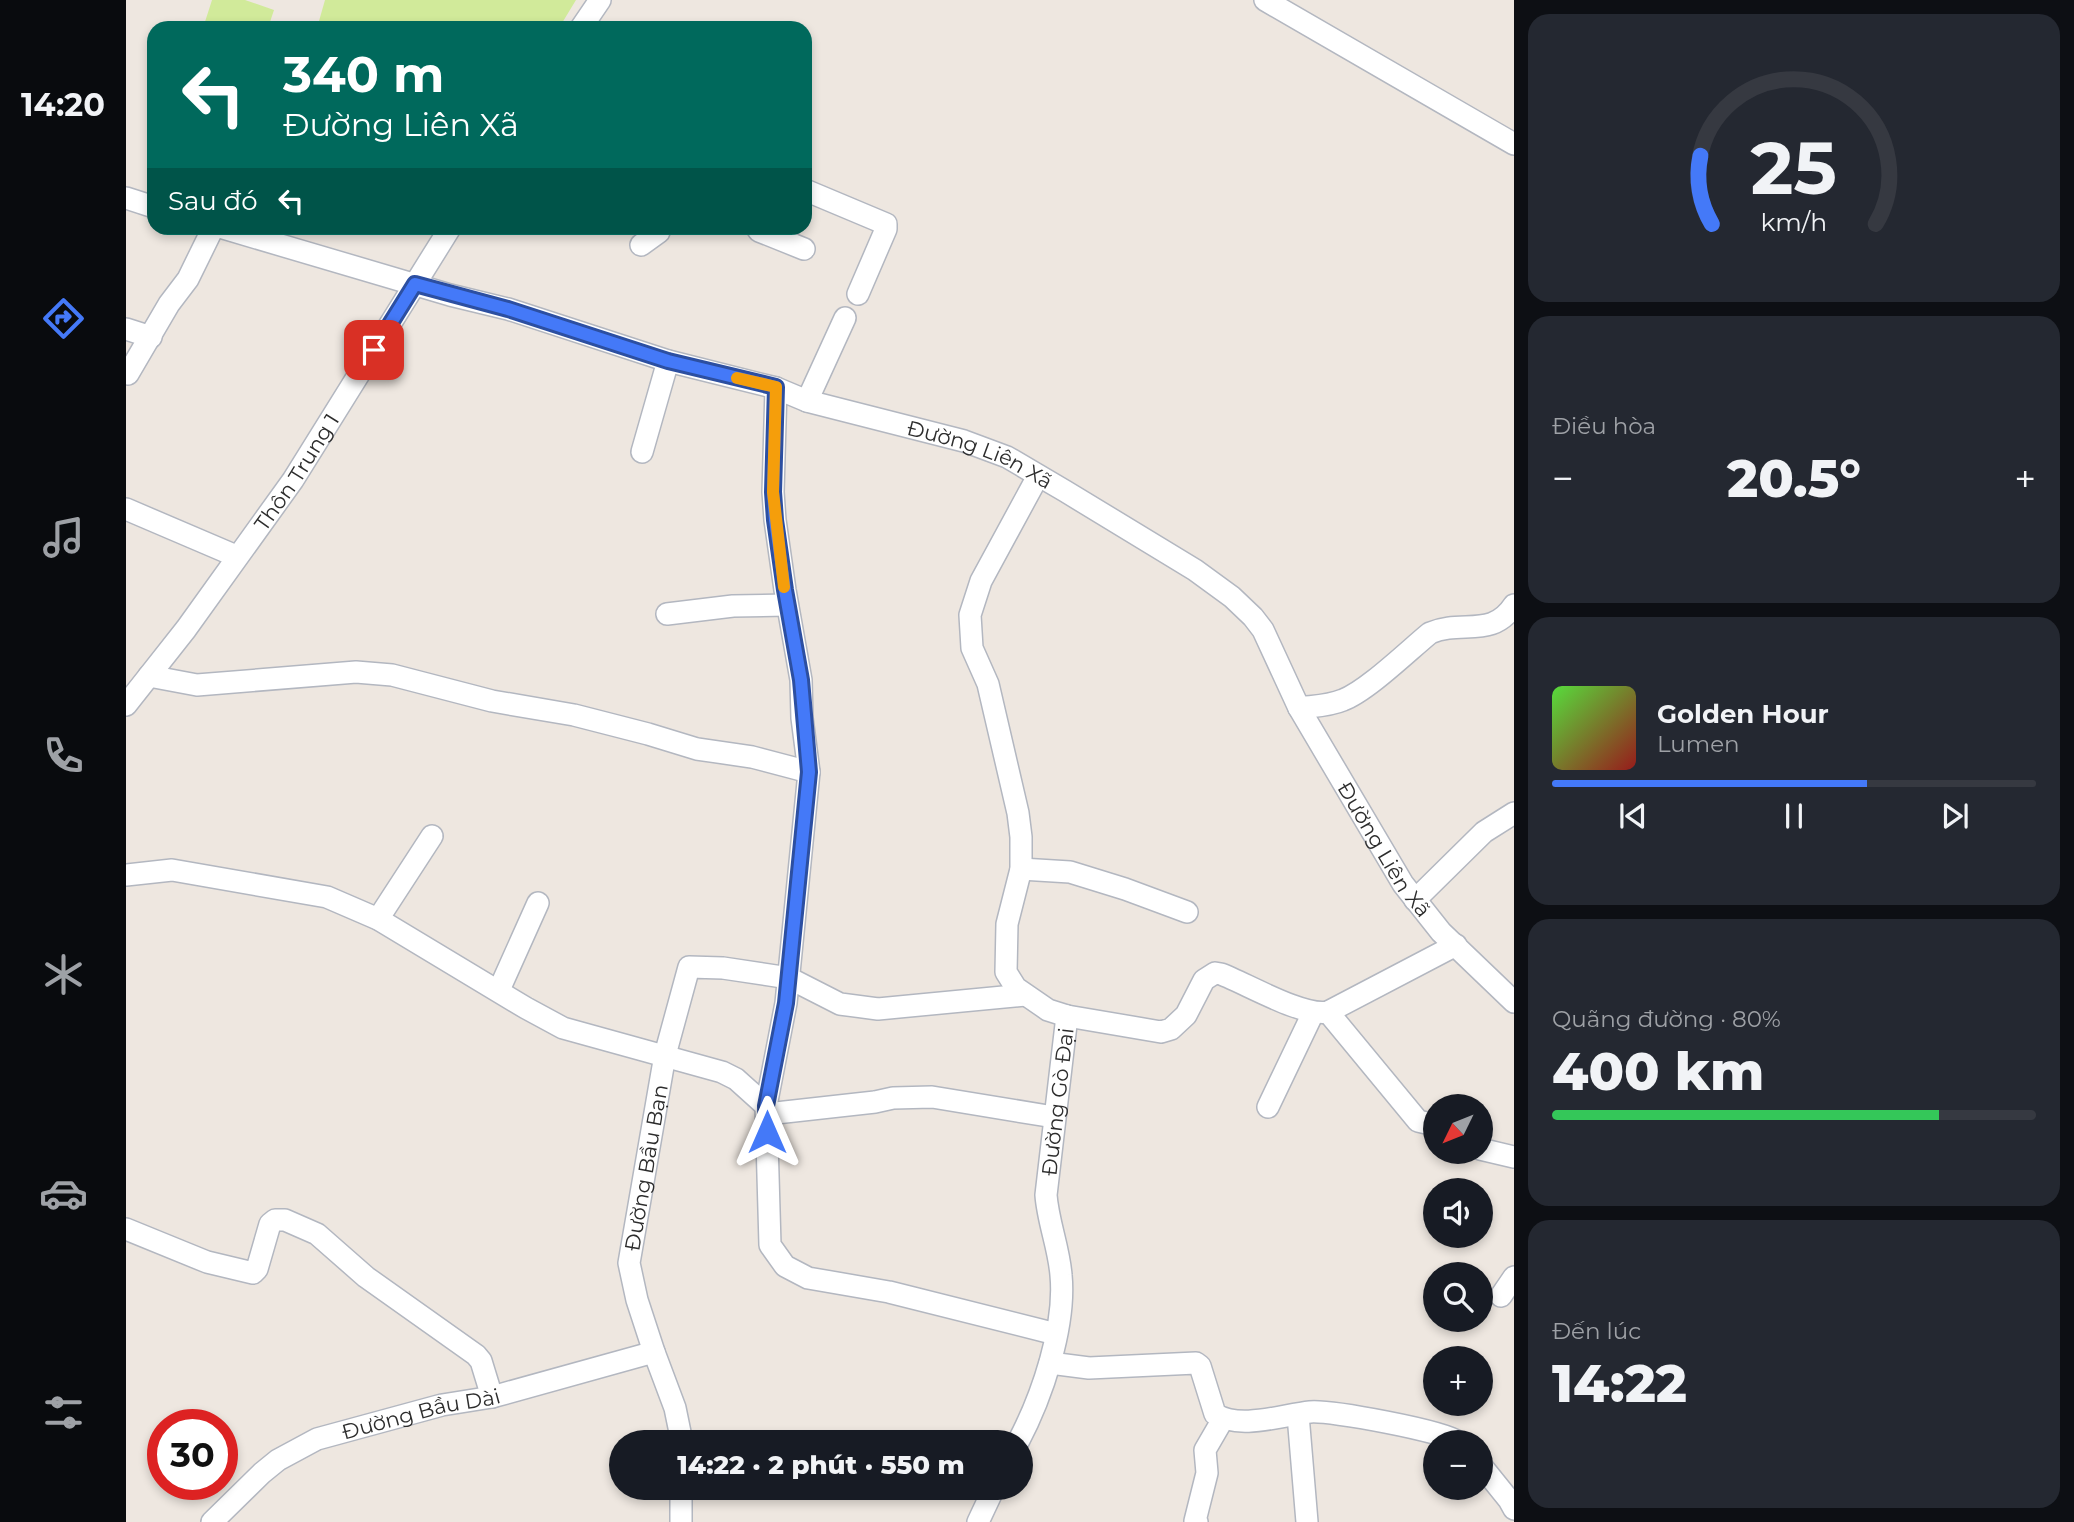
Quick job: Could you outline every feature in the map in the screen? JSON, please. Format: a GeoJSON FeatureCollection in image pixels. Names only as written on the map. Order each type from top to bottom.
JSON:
{"type":"FeatureCollection","features":[{"type":"Feature","properties":{"kind":"street"},"geometry":{"type":"LineString","coordinates":[[586,21],[600,0]]}},
{"type":"Feature","properties":{"kind":"street"},"geometry":{"type":"LineString","coordinates":[[1265,0],[1514,144]]}},
{"type":"Feature","properties":{"kind":"street"},"geometry":{"type":"LineString","coordinates":[[812,193],[886,224],[858,294]]}},
{"type":"Feature","properties":{"kind":"street"},"geometry":{"type":"LineString","coordinates":[[126,198],[147,205]]}},
{"type":"Feature","properties":{"kind":"street"},"geometry":{"type":"LineString","coordinates":[[128,374],[169,304],[188,279],[210,235]]}},
{"type":"Feature","properties":{"kind":"street","name":"Đường Liên Xã"},"geometry":{"type":"LineString","coordinates":[[247,235],[508,309],[668,361],[776,387],[807,401],[964,441],[1007,457],[1195,570],[1232,597],[1263,629],[1299,708],[1402,884],[1441,932],[1514,1002]]}},
{"type":"Feature","properties":{"kind":"street","name":"Thôn Trung 1"},"geometry":{"type":"LineString","coordinates":[[126,705],[186,629],[293,480],[446,235]]}},
{"type":"Feature","properties":{"kind":"street"},"geometry":{"type":"LineString","coordinates":[[641,245],[655,235]]}},
{"type":"Feature","properties":{"kind":"street"},"geometry":{"type":"LineString","coordinates":[[769,235],[804,249]]}},
{"type":"Feature","properties":{"kind":"street"},"geometry":{"type":"LineString","coordinates":[[807,401],[845,318]]}},
{"type":"Feature","properties":{"kind":"street"},"geometry":{"type":"LineString","coordinates":[[126,329],[150,337]]}},
{"type":"Feature","properties":{"kind":"street"},"geometry":{"type":"LineString","coordinates":[[642,452],[668,361]]}},
{"type":"Feature","properties":{"kind":"street"},"geometry":{"type":"LineString","coordinates":[[776,387],[773,492],[787,605],[801,680],[809,772],[786,1003],[767,1110],[770,1245],[785,1266],[808,1278],[911,1297],[1056,1334]]}},
{"type":"Feature","properties":{"kind":"street","name":"Đường Gò Đại"},"geometry":{"type":"LineString","coordinates":[[1023,1430],[1050,1363],[1061,1302],[1062,1277],[1046,1195],[1067,1016],[1048,1010],[1025,995],[1009,980],[1005,965],[1007,925],[1021,869],[1018,813],[988,684],[972,648],[970,615],[981,581],[1038,476]]}},
{"type":"Feature","properties":{"kind":"street"},"geometry":{"type":"LineString","coordinates":[[126,509],[236,556]]}},
{"type":"Feature","properties":{"kind":"street"},"geometry":{"type":"LineString","coordinates":[[667,614],[733,606],[787,605]]}},
{"type":"Feature","properties":{"kind":"street"},"geometry":{"type":"LineString","coordinates":[[1299,708],[1344,700],[1358,692],[1430,633],[1443,627],[1490,626],[1508,615],[1514,605]]}},
{"type":"Feature","properties":{"kind":"street"},"geometry":{"type":"LineString","coordinates":[[149,676],[197,685],[356,673],[392,675],[492,701],[599,722],[698,749],[752,757],[809,772]]}},
{"type":"Feature","properties":{"kind":"street"},"geometry":{"type":"LineString","coordinates":[[1415,900],[1484,832],[1514,813]]}},
{"type":"Feature","properties":{"kind":"street"},"geometry":{"type":"LineString","coordinates":[[377,919],[432,836]]}},
{"type":"Feature","properties":{"kind":"street"},"geometry":{"type":"LineString","coordinates":[[1021,869],[1070,873],[1125,888],[1187,912]]}},
{"type":"Feature","properties":{"kind":"street"},"geometry":{"type":"LineString","coordinates":[[126,875],[172,870],[327,897],[377,919],[564,1028],[582,1035],[665,1055],[736,1079],[767,1110],[932,1097],[1054,1116]]}},
{"type":"Feature","properties":{"kind":"street"},"geometry":{"type":"LineString","coordinates":[[499,990],[538,902]]}},
{"type":"Feature","properties":{"kind":"street"},"geometry":{"type":"LineString","coordinates":[[1268,1107],[1321,1012],[1456,945]]}},
{"type":"Feature","properties":{"kind":"street","name":"Đường Bầu Bạn"},"geometry":{"type":"LineString","coordinates":[[680,1430],[675,1408],[635,1292],[629,1263],[665,1055],[689,967],[723,968],[789,978]]}},
{"type":"Feature","properties":{"kind":"street"},"geometry":{"type":"LineString","coordinates":[[1067,1016],[1161,1032],[1179,1023],[1186,1015],[1204,980],[1215,973],[1221,974],[1321,1012],[1418,1121],[1423,1122]]}},
{"type":"Feature","properties":{"kind":"street"},"geometry":{"type":"LineString","coordinates":[[789,978],[840,1004],[878,1010],[1025,995]]}},
{"type":"Feature","properties":{"kind":"street"},"geometry":{"type":"LineString","coordinates":[[1493,1152],[1514,1157]]}},
{"type":"Feature","properties":{"kind":"street"},"geometry":{"type":"LineString","coordinates":[[126,1229],[207,1262],[253,1273],[257,1269],[270,1224],[275,1220],[285,1220],[317,1234],[366,1277],[476,1355],[481,1361],[492,1397]]}},
{"type":"Feature","properties":{"kind":"street"},"geometry":{"type":"LineString","coordinates":[[1501,1296],[1514,1277]]}},
{"type":"Feature","properties":{"kind":"street","name":"Đường Bầu Dài"},"geometry":{"type":"LineString","coordinates":[[212,1522],[278,1460],[317,1439],[442,1405],[492,1397],[654,1352]]}},
{"type":"Feature","properties":{"kind":"street"},"geometry":{"type":"LineString","coordinates":[[1050,1363],[1089,1368],[1196,1363],[1200,1367],[1215,1414],[1223,1419],[1277,1419],[1322,1412],[1423,1432]]}},
{"type":"Feature","properties":{"kind":"street"},"geometry":{"type":"LineString","coordinates":[[1298,1415],[1307,1522]]}},
{"type":"Feature","properties":{"kind":"street"},"geometry":{"type":"LineString","coordinates":[[1197,1522],[1195,1521],[1207,1473],[1205,1450],[1223,1419]]}},
{"type":"Feature","properties":{"kind":"street"},"geometry":{"type":"LineString","coordinates":[[1493,1480],[1514,1509]]}},
{"type":"Feature","properties":{"kind":"street"},"geometry":{"type":"LineString","coordinates":[[681,1500],[681,1522]]}},
{"type":"Feature","properties":{"kind":"street"},"geometry":{"type":"LineString","coordinates":[[978,1522],[983,1500]]}},
{"type":"Feature","properties":{"kind":"green space"},"geometry":{"type":"Polygon","coordinates":[[[212,0],[245,0],[274,10],[270,21],[205,21],[212,0]]]}},
{"type":"Feature","properties":{"kind":"green space"},"geometry":{"type":"Polygon","coordinates":[[[325,0],[576,0],[563,21],[319,21],[325,0]]]}},
{"type":"Feature","properties":{"kind":"slow traffic"},"geometry":{"type":"LineString","coordinates":[[737,378],[776,387],[773,492],[784,587]]}},
{"type":"Feature","properties":{"kind":"route"},"geometry":{"type":"LineString","coordinates":[[374,350],[415,284],[508,309],[668,361],[776,387],[773,492],[775,520],[801,680],[809,772],[786,1003],[766,1106],[767,1132]]}}]}
